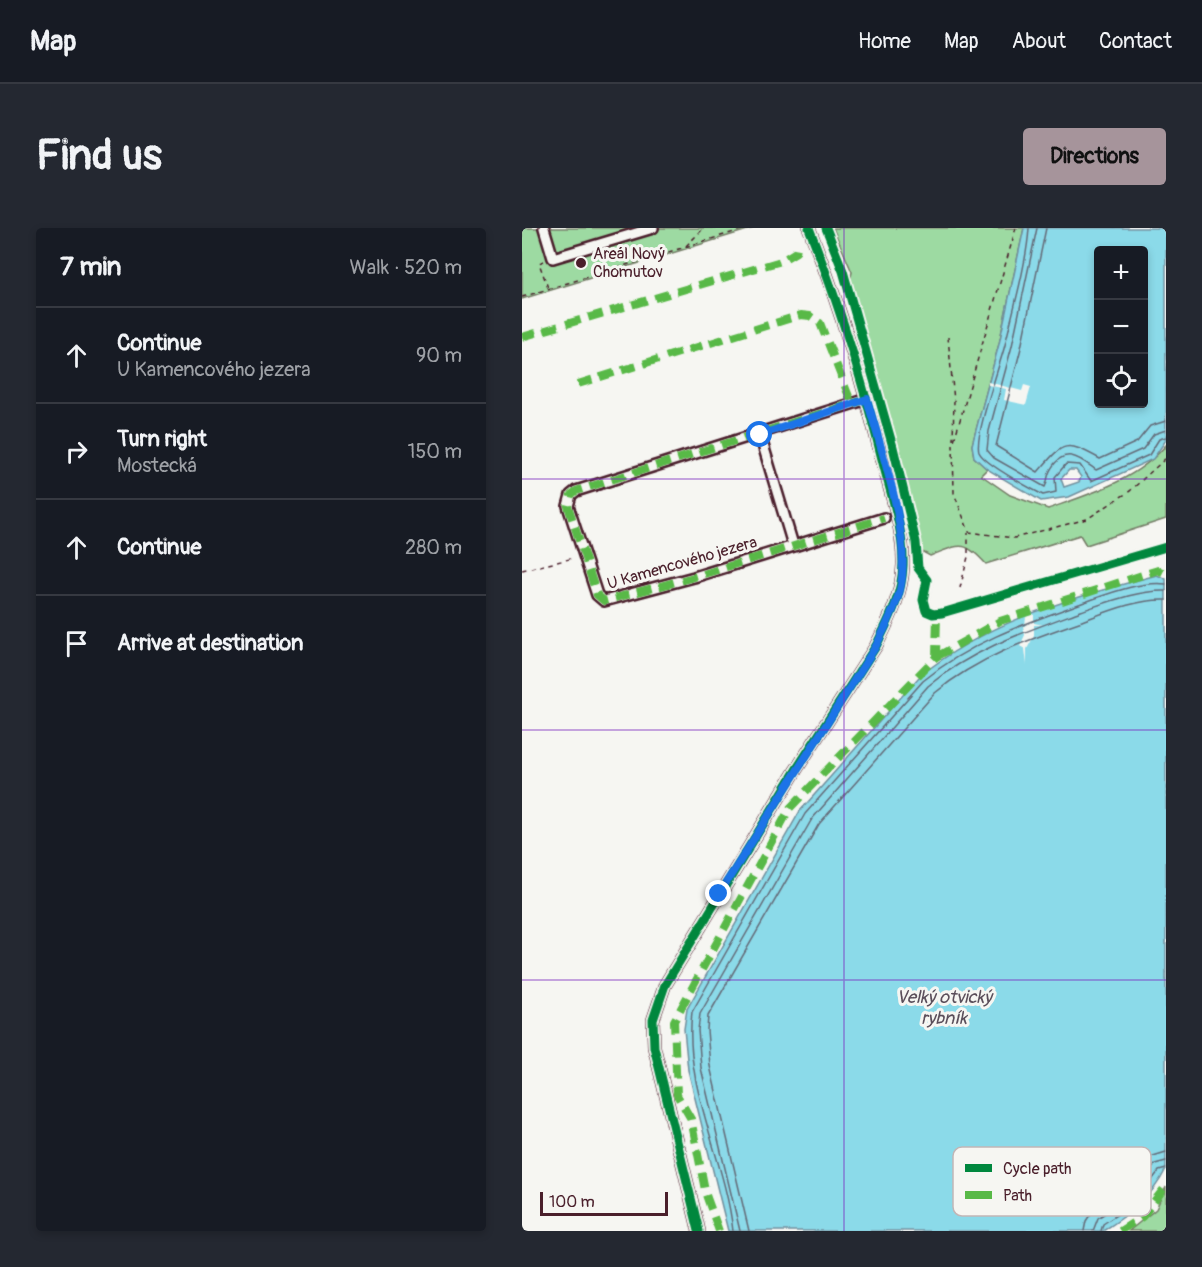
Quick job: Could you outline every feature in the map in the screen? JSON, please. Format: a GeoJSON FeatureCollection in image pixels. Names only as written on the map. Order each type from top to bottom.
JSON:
{"type":"FeatureCollection","features":[{"type":"Feature","properties":{"kind":"street"},"geometry":{"type":"LineString","coordinates":[[544,228],[553,258],[653,228]]}},
{"type":"Feature","properties":{"kind":"street"},"geometry":{"type":"LineString","coordinates":[[699,1231],[657,1065],[652,1032],[656,1009],[665,985],[690,942],[876,646],[900,591],[902,545],[867,399],[834,294],[809,228]]}},
{"type":"Feature","properties":{"kind":"street","name":"U Kamencového jezera"},"geometry":{"type":"LineString","coordinates":[[867,399],[571,495],[568,506],[597,595],[604,601],[694,577],[884,518]]}},
{"type":"Feature","properties":{"kind":"street"},"geometry":{"type":"LineString","coordinates":[[760,435],[793,545]]}},
{"type":"Feature","properties":{"kind":"path"},"geometry":{"type":"LineString","coordinates":[[685,247],[704,228]]}},
{"type":"Feature","properties":{"kind":"path"},"geometry":{"type":"LineString","coordinates":[[522,297],[747,228]]}},
{"type":"Feature","properties":{"kind":"path"},"geometry":{"type":"LineString","coordinates":[[953,444],[1016,228]]}},
{"type":"Feature","properties":{"kind":"path"},"geometry":{"type":"LineString","coordinates":[[548,289],[539,263],[553,258]]}},
{"type":"Feature","properties":{"kind":"path"},"geometry":{"type":"LineString","coordinates":[[948,337],[954,401],[954,493],[969,532],[968,557],[960,588]]}},
{"type":"Feature","properties":{"kind":"path"},"geometry":{"type":"LineString","coordinates":[[969,532],[1014,538],[1087,519],[1130,491],[1166,458]]}},
{"type":"Feature","properties":{"kind":"path"},"geometry":{"type":"LineString","coordinates":[[522,570],[584,555]]}},
{"type":"Feature","properties":{"kind":"green space","name":"Areál Nový Chomutov"},"geometry":{"type":"Polygon","coordinates":[[[522,228],[754,228],[522,299],[522,228]]]}},
{"type":"Feature","properties":{"kind":"green space"},"geometry":{"type":"Polygon","coordinates":[[[833,228],[1024,228],[999,344],[972,445],[974,457],[987,469],[981,475],[1010,495],[1048,509],[1127,477],[1141,468],[1166,445],[1166,519],[1086,545],[1080,535],[986,564],[966,547],[954,547],[930,556],[917,549],[883,407],[852,299],[849,286],[852,272],[833,228]]]}},
{"type":"Feature","properties":{"kind":"green space"},"geometry":{"type":"Polygon","coordinates":[[[1166,1187],[1166,1231],[1129,1231],[1147,1216],[1151,1216],[1166,1187]]]}},
{"type":"Feature","properties":{"kind":"water"},"geometry":{"type":"Polygon","coordinates":[[[1024,228],[1166,228],[1166,440],[1153,459],[1069,497],[1041,501],[987,469],[974,457],[972,445],[999,344],[1024,228]],[[1069,470],[1061,479],[1064,487],[1079,482],[1081,477],[1076,470],[1069,470]]]}},
{"type":"Feature","properties":{"kind":"water","name":"Velký otvický rybník"},"geometry":{"type":"Polygon","coordinates":[[[1157,575],[1166,579],[1166,1169],[1151,1192],[1151,1147],[953,1147],[953,1216],[1125,1216],[1103,1231],[728,1231],[688,1070],[684,1029],[687,1009],[800,811],[919,677],[945,657],[1002,626],[1094,592],[1157,575]]]}},
{"type":"Feature","properties":{"kind":"pier"},"geometry":{"type":"Polygon","coordinates":[[[988,382],[1022,391],[1024,385],[1031,387],[1026,405],[1004,400],[1006,389],[988,385],[988,382]]]}},
{"type":"Feature","properties":{"kind":"pier"},"geometry":{"type":"Polygon","coordinates":[[[1034,614],[1034,623],[1043,625],[1034,625],[1034,636],[1027,649],[1027,665],[1025,649],[1020,646],[1025,635],[1023,626],[1025,626],[1026,617],[1034,614]]]}},
{"type":"Feature","properties":{"kind":"marked path"},"geometry":{"type":"LineString","coordinates":[[522,337],[781,261],[796,252],[798,243]]}},
{"type":"Feature","properties":{"kind":"marked path"},"geometry":{"type":"LineString","coordinates":[[578,384],[801,315],[810,316],[820,323],[852,404]]}},
{"type":"Feature","properties":{"kind":"marked path"},"geometry":{"type":"LineString","coordinates":[[867,399],[576,491],[571,495],[568,506],[597,595],[604,601],[694,577],[884,518]]}},
{"type":"Feature","properties":{"kind":"marked path"},"geometry":{"type":"LineString","coordinates":[[936,657],[1000,621],[1158,570],[1166,574]]}},
{"type":"Feature","properties":{"kind":"marked path"},"geometry":{"type":"LineString","coordinates":[[719,1231],[706,1195],[691,1119],[677,1095],[674,1021],[790,808],[936,657],[937,614]]}},
{"type":"Feature","properties":{"kind":"marked path"},"geometry":{"type":"LineString","coordinates":[[1151,1205],[1166,1186]]}},
{"type":"Feature","properties":{"kind":"marked path"},"geometry":{"type":"LineString","coordinates":[[1120,1231],[1143,1216]]}},
{"type":"Feature","properties":{"kind":"cycle path"},"geometry":{"type":"LineString","coordinates":[[699,1231],[654,1047],[653,1020],[665,985],[796,770],[876,646],[894,607],[902,576],[903,553],[894,503],[860,376],[809,228]]}},
{"type":"Feature","properties":{"kind":"cycle path"},"geometry":{"type":"LineString","coordinates":[[826,228],[843,271],[893,447],[916,542],[918,568],[927,580],[923,600],[926,611],[933,614],[942,613],[1166,547]]}},
{"type":"Feature","properties":{"kind":"place","name":"Areál Nový Chomutov"},"geometry":{"type":"Point","coordinates":[581,263]}},
{"type":"Feature","properties":{"kind":"route"},"geometry":{"type":"LineString","coordinates":[[719,894],[876,646],[900,591],[903,564],[897,519],[867,399],[760,435]]}}]}
